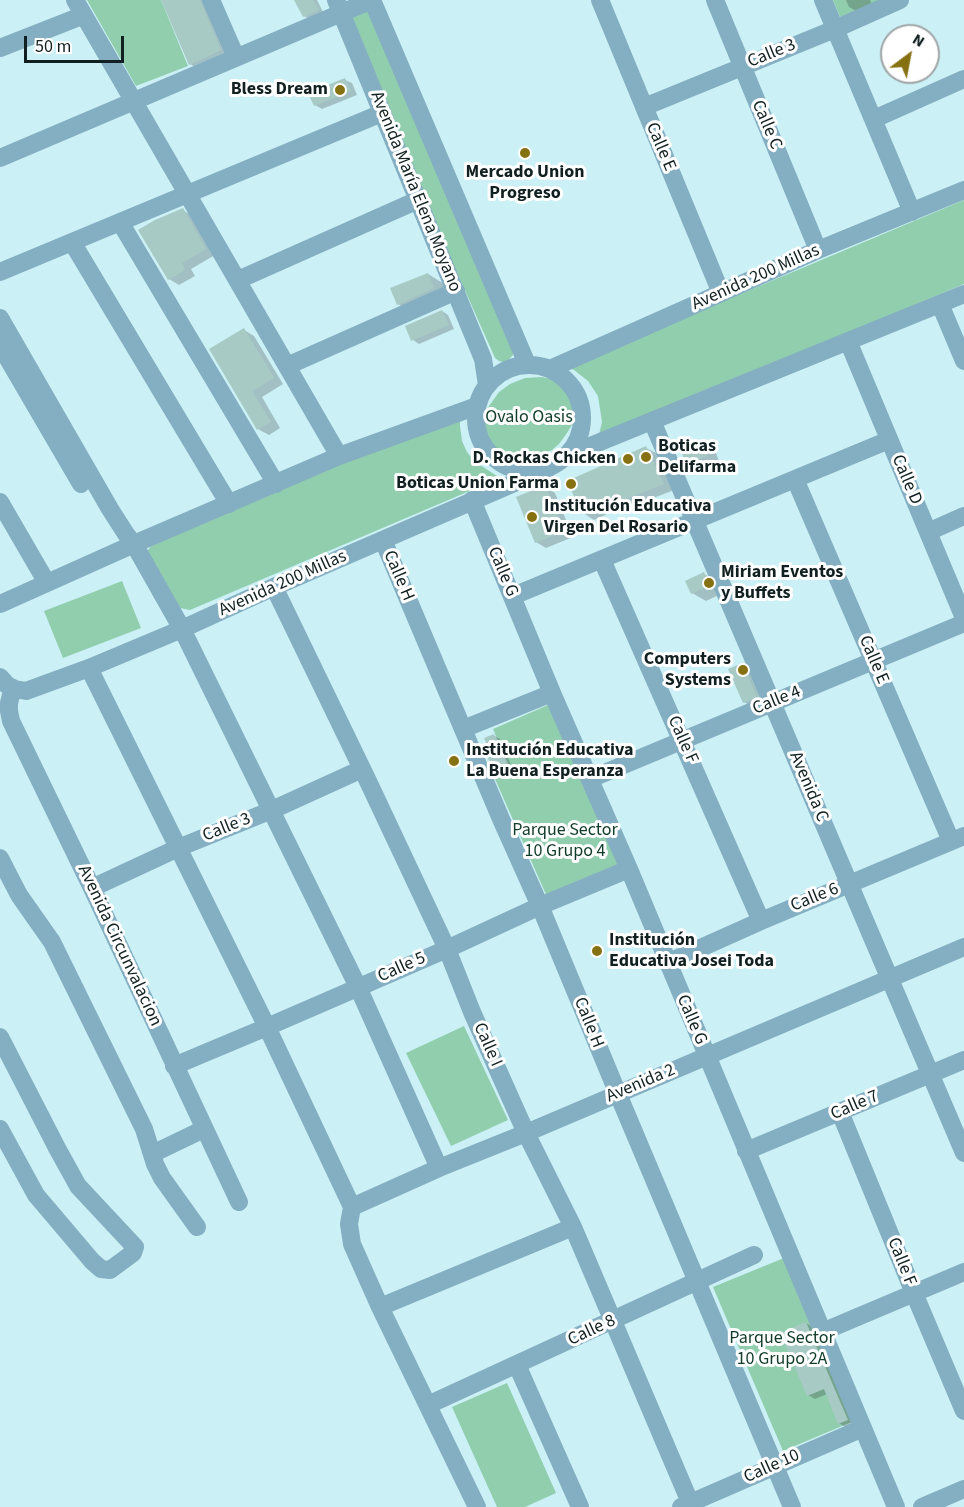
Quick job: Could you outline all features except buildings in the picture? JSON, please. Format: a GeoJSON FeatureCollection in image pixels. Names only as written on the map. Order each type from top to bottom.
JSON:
{"type":"FeatureCollection","features":[{"type":"Feature","properties":{"kind":"street"},"geometry":{"type":"LineString","coordinates":[[211,0],[236,57]]}},
{"type":"Feature","properties":{"kind":"street"},"geometry":{"type":"LineString","coordinates":[[0,158],[236,57],[339,6],[372,0]]}},
{"type":"Feature","properties":{"kind":"street","name":"Avenida María Elena Moyano"},"geometry":{"type":"LineString","coordinates":[[372,0],[527,364]]}},
{"type":"Feature","properties":{"kind":"street","name":"Calle E"},"geometry":{"type":"LineString","coordinates":[[600,0],[721,293]]}},
{"type":"Feature","properties":{"kind":"street","name":"Calle C"},"geometry":{"type":"LineString","coordinates":[[715,0],[818,250]]}},
{"type":"Feature","properties":{"kind":"street"},"geometry":{"type":"LineString","coordinates":[[823,0],[912,212]]}},
{"type":"Feature","properties":{"kind":"street","name":"Calle 3"},"geometry":{"type":"LineString","coordinates":[[644,107],[900,0]]}},
{"type":"Feature","properties":{"kind":"street","name":"Avenida María Elena Moyano"},"geometry":{"type":"LineString","coordinates":[[339,6],[483,359],[487,385]]}},
{"type":"Feature","properties":{"kind":"street"},"geometry":{"type":"LineString","coordinates":[[0,48],[79,8],[339,456]]}},
{"type":"Feature","properties":{"kind":"street"},"geometry":{"type":"LineString","coordinates":[[874,119],[964,79]]}},
{"type":"Feature","properties":{"kind":"street"},"geometry":{"type":"LineString","coordinates":[[0,272],[382,113]]}},
{"type":"Feature","properties":{"kind":"street","name":"Avenida 200 Millas"},"geometry":{"type":"LineString","coordinates":[[550,369],[818,250],[964,190]]}},
{"type":"Feature","properties":{"kind":"street"},"geometry":{"type":"LineString","coordinates":[[238,280],[418,200]]}},
{"type":"Feature","properties":{"kind":"street"},"geometry":{"type":"LineString","coordinates":[[120,222],[276,484]]}},
{"type":"Feature","properties":{"kind":"street"},"geometry":{"type":"LineString","coordinates":[[72,242],[229,504]]}},
{"type":"Feature","properties":{"kind":"street"},"geometry":{"type":"LineString","coordinates":[[288,366],[456,291]]}},
{"type":"Feature","properties":{"kind":"street"},"geometry":{"type":"LineString","coordinates":[[568,455],[964,294]]}},
{"type":"Feature","properties":{"kind":"street"},"geometry":{"type":"LineString","coordinates":[[940,304],[964,361]]}},
{"type":"Feature","properties":{"kind":"street"},"geometry":{"type":"LineString","coordinates":[[0,318],[182,629],[358,987],[439,1168]]}},
{"type":"Feature","properties":{"kind":"street","name":"Calle D"},"geometry":{"type":"LineString","coordinates":[[848,341],[964,618]]}},
{"type":"Feature","properties":{"kind":"street"},"geometry":{"type":"LineString","coordinates":[[0,345],[97,512],[116,535],[126,543],[134,544]]}},
{"type":"Feature","properties":{"kind":"street"},"geometry":{"type":"LineString","coordinates":[[527,364],[550,369],[560,374],[568,382],[580,402],[583,424],[580,436],[568,455],[549,468],[526,471],[504,465],[487,449],[477,429],[477,406],[481,395],[487,385],[505,370],[527,364]]}},
{"type":"Feature","properties":{"kind":"street"},"geometry":{"type":"LineString","coordinates":[[0,604],[339,456],[477,406]]}},
{"type":"Feature","properties":{"kind":"street","name":"Avenida C"},"geometry":{"type":"LineString","coordinates":[[652,421],[964,1153]]}},
{"type":"Feature","properties":{"kind":"street"},"geometry":{"type":"LineString","coordinates":[[513,596],[890,440]]}},
{"type":"Feature","properties":{"kind":"street","name":"Avenida 200 Millas"},"geometry":{"type":"LineString","coordinates":[[8,696],[90,668],[549,468]]}},
{"type":"Feature","properties":{"kind":"street","name":"Calle E"},"geometry":{"type":"LineString","coordinates":[[795,479],[873,661],[958,838]]}},
{"type":"Feature","properties":{"kind":"street","name":"Calle G"},"geometry":{"type":"LineString","coordinates":[[472,500],[896,1507]]}},
{"type":"Feature","properties":{"kind":"street"},"geometry":{"type":"LineString","coordinates":[[0,502],[47,583]]}},
{"type":"Feature","properties":{"kind":"street"},"geometry":{"type":"LineString","coordinates":[[928,532],[964,516]]}},
{"type":"Feature","properties":{"kind":"street","name":"Calle H"},"geometry":{"type":"LineString","coordinates":[[383,540],[540,906],[792,1507]]}},
{"type":"Feature","properties":{"kind":"street","name":"Calle F"},"geometry":{"type":"LineString","coordinates":[[602,560],[761,921]]}},
{"type":"Feature","properties":{"kind":"street","name":"Calle I"},"geometry":{"type":"LineString","coordinates":[[274,587],[447,948],[472,1012],[526,1133],[573,1227],[688,1506]]}},
{"type":"Feature","properties":{"kind":"street","name":"Calle 4"},"geometry":{"type":"LineString","coordinates":[[590,779],[964,623]]}},
{"type":"Feature","properties":{"kind":"street"},"geometry":{"type":"LineString","coordinates":[[90,668],[267,1027],[352,1207],[349,1224],[352,1244],[477,1507]]}},
{"type":"Feature","properties":{"kind":"street"},"geometry":{"type":"LineString","coordinates":[[0,677],[7,685],[8,696]]}},
{"type":"Feature","properties":{"kind":"street"},"geometry":{"type":"LineString","coordinates":[[463,729],[552,693]]}},
{"type":"Feature","properties":{"kind":"street","name":"Avenida Circunvalacion"},"geometry":{"type":"LineString","coordinates":[[8,696],[11,721],[239,1202]]}},
{"type":"Feature","properties":{"kind":"street","name":"Calle 3"},"geometry":{"type":"LineString","coordinates":[[92,888],[178,848],[272,810],[362,769]]}},
{"type":"Feature","properties":{"kind":"street","name":"Calle 6"},"geometry":{"type":"LineString","coordinates":[[667,963],[958,838]]}},
{"type":"Feature","properties":{"kind":"street"},"geometry":{"type":"LineString","coordinates":[[0,858],[19,895],[52,942],[144,1129],[154,1164],[197,1227]]}},
{"type":"Feature","properties":{"kind":"street","name":"Calle 5"},"geometry":{"type":"LineString","coordinates":[[174,1066],[628,869]]}},
{"type":"Feature","properties":{"kind":"street","name":"Avenida 2"},"geometry":{"type":"LineString","coordinates":[[352,1207],[439,1168],[964,947]]}},
{"type":"Feature","properties":{"kind":"street"},"geometry":{"type":"LineString","coordinates":[[0,1037],[4,1057],[78,1186],[135,1247],[133,1253],[110,1270],[101,1269],[92,1261],[36,1196],[0,1129]]}},
{"type":"Feature","properties":{"kind":"street","name":"Calle 7"},"geometry":{"type":"LineString","coordinates":[[746,1151],[964,1060]]}},
{"type":"Feature","properties":{"kind":"street","name":"Calle F"},"geometry":{"type":"LineString","coordinates":[[840,1112],[964,1411]]}},
{"type":"Feature","properties":{"kind":"street"},"geometry":{"type":"LineString","coordinates":[[152,1154],[204,1129]]}},
{"type":"Feature","properties":{"kind":"street"},"geometry":{"type":"LineString","coordinates":[[380,1306],[573,1227]]}},
{"type":"Feature","properties":{"kind":"street","name":"Calle 8"},"geometry":{"type":"LineString","coordinates":[[429,1405],[754,1255]]}},
{"type":"Feature","properties":{"kind":"street"},"geometry":{"type":"LineString","coordinates":[[822,1332],[964,1272]]}},
{"type":"Feature","properties":{"kind":"street"},"geometry":{"type":"LineString","coordinates":[[517,1365],[580,1507]]}},
{"type":"Feature","properties":{"kind":"street","name":"Calle 10"},"geometry":{"type":"LineString","coordinates":[[688,1506],[863,1428]]}},
{"type":"Feature","properties":{"kind":"street"},"geometry":{"type":"LineString","coordinates":[[922,1507],[964,1490]]}},
{"type":"Feature","properties":{"kind":"green space"},"geometry":{"type":"Polygon","coordinates":[[[87,0],[161,0],[188,66],[136,86],[87,0]]]}},
{"type":"Feature","properties":{"kind":"green space"},"geometry":{"type":"Polygon","coordinates":[[[833,0],[880,0],[840,17],[833,0]]]}},
{"type":"Feature","properties":{"kind":"green space"},"geometry":{"type":"Polygon","coordinates":[[[357,9],[369,12],[514,350],[508,360],[503,362],[495,358],[443,241],[349,15],[357,9]]]}},
{"type":"Feature","properties":{"kind":"green space"},"geometry":{"type":"Polygon","coordinates":[[[964,200],[964,284],[598,439],[602,422],[598,396],[588,381],[567,367],[964,200]]]}},
{"type":"Feature","properties":{"kind":"green space","name":"Ovalo Oasis"},"geometry":{"type":"Polygon","coordinates":[[[542,377],[563,383],[571,392],[576,411],[573,423],[559,444],[540,455],[528,458],[510,456],[501,452],[493,447],[484,433],[483,424],[487,409],[499,392],[510,384],[525,378],[542,377]]]}},
{"type":"Feature","properties":{"kind":"green space"},"geometry":{"type":"Polygon","coordinates":[[[460,413],[462,441],[467,452],[474,461],[500,478],[190,610],[180,608],[146,553],[151,546],[460,413]]]}},
{"type":"Feature","properties":{"kind":"green space"},"geometry":{"type":"Polygon","coordinates":[[[122,581],[141,628],[63,658],[44,611],[122,581]]]}},
{"type":"Feature","properties":{"kind":"green space","name":"Parque Sector 10 Grupo 4"},"geometry":{"type":"Polygon","coordinates":[[[548,705],[620,868],[548,899],[495,779],[511,771],[493,729],[548,705]]]}},
{"type":"Feature","properties":{"kind":"green space"},"geometry":{"type":"Polygon","coordinates":[[[464,1026],[508,1120],[451,1146],[406,1053],[464,1026]]]}},
{"type":"Feature","properties":{"kind":"green space","name":"Parque Sector 10 Grupo 2A"},"geometry":{"type":"Polygon","coordinates":[[[784,1258],[854,1421],[783,1451],[713,1287],[784,1258]]]}},
{"type":"Feature","properties":{"kind":"green space"},"geometry":{"type":"Polygon","coordinates":[[[507,1383],[556,1493],[525,1507],[497,1507],[452,1407],[507,1383]]]}},
{"type":"Feature","properties":{"kind":"place","name":"Bless Dream"},"geometry":{"type":"Point","coordinates":[340,90]}},
{"type":"Feature","properties":{"kind":"place","name":"Mercado Union Progreso"},"geometry":{"type":"Point","coordinates":[525,153]}},
{"type":"Feature","properties":{"kind":"place","name":"Boticas Delifarma"},"geometry":{"type":"Point","coordinates":[646,457]}},
{"type":"Feature","properties":{"kind":"place","name":"D. Rockas Chicken"},"geometry":{"type":"Point","coordinates":[628,459]}},
{"type":"Feature","properties":{"kind":"place","name":"Boticas Union Farma"},"geometry":{"type":"Point","coordinates":[571,484]}},
{"type":"Feature","properties":{"kind":"place","name":"Institución Educativa Virgen Del Rosario"},"geometry":{"type":"Point","coordinates":[532,517]}},
{"type":"Feature","properties":{"kind":"place","name":"Miriam Eventos y Buffets"},"geometry":{"type":"Point","coordinates":[709,583]}},
{"type":"Feature","properties":{"kind":"place","name":"Computers Systems"},"geometry":{"type":"Point","coordinates":[743,670]}},
{"type":"Feature","properties":{"kind":"place","name":"Institución Educativa La Buena Esperanza"},"geometry":{"type":"Point","coordinates":[454,761]}},
{"type":"Feature","properties":{"kind":"place","name":"Institución Educativa Josei Toda"},"geometry":{"type":"Point","coordinates":[597,951]}}]}
